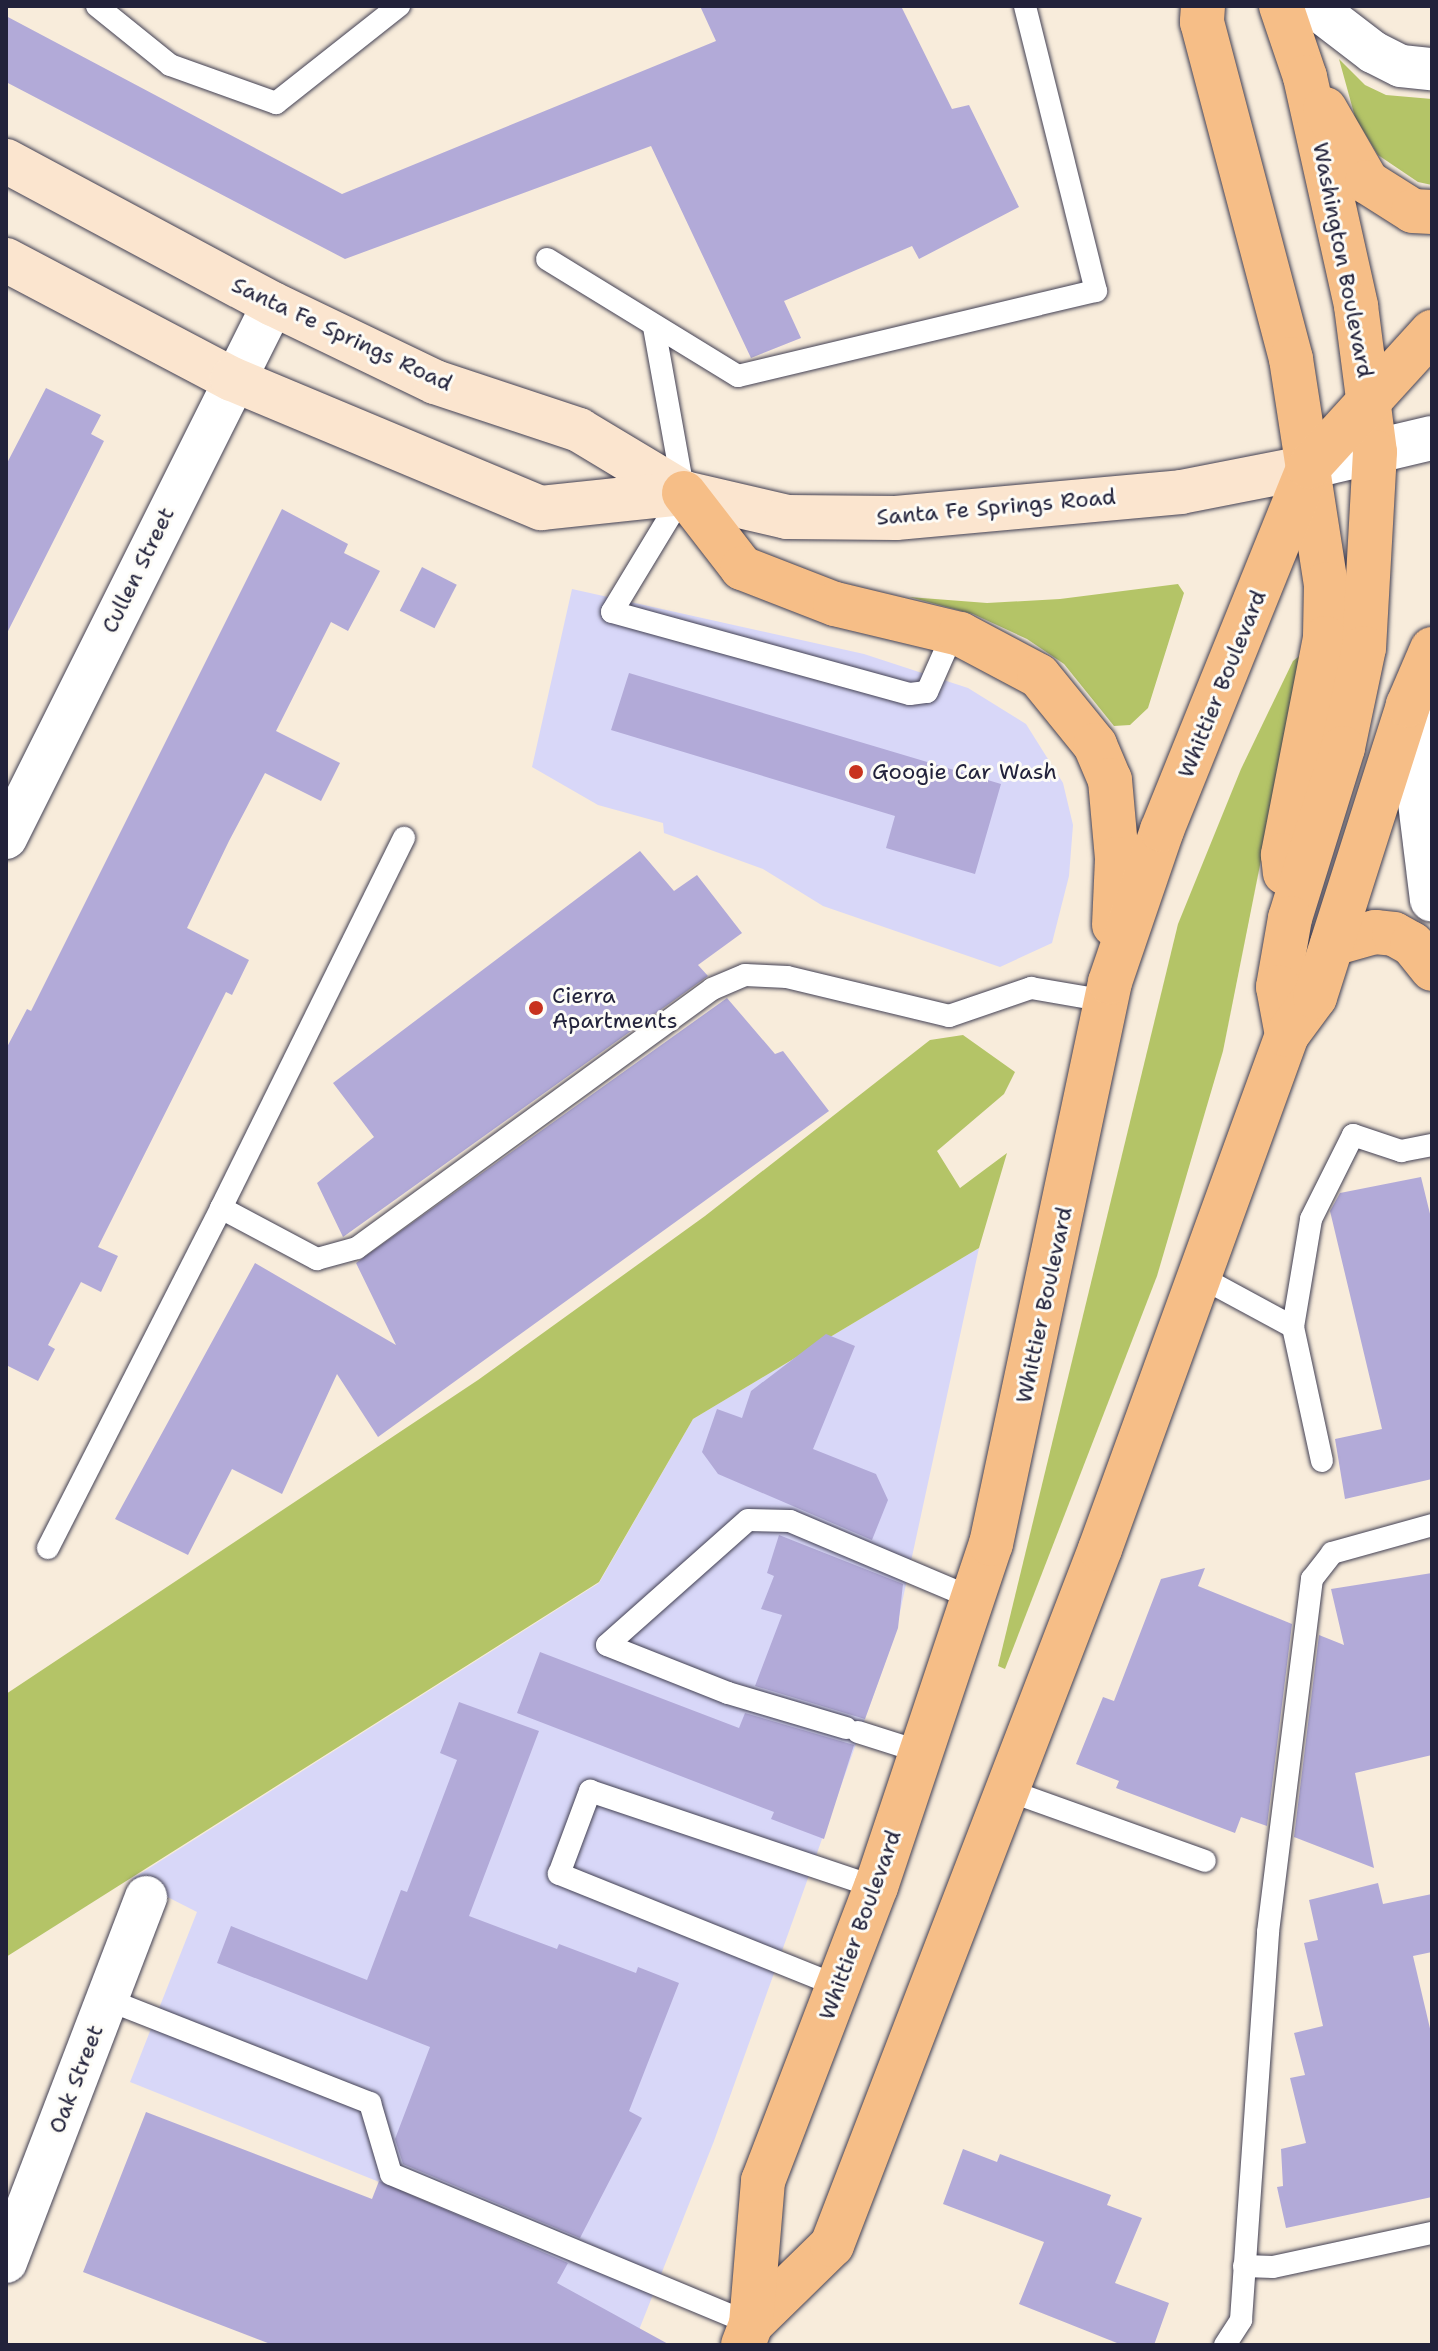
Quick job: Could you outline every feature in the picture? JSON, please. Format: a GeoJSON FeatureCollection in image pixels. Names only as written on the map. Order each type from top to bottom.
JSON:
{"type":"FeatureCollection","features":[{"type":"Feature","properties":{"kind":"main road"},"geometry":{"type":"LineString","coordinates":[[1203,6],[1202,22],[1291,359],[1326,584],[1325,638],[1283,855],[1290,918]]}},
{"type":"Feature","properties":{"kind":"main road","name":"Washington Boulevard"},"geometry":{"type":"LineString","coordinates":[[1281,6],[1305,77],[1356,306],[1375,452],[1364,648],[1343,748],[1290,918],[1278,987],[1287,1035]]}},
{"type":"Feature","properties":{"kind":"main road"},"geometry":{"type":"LineString","coordinates":[[1305,77],[1367,182],[1413,211],[1432,212]]}},
{"type":"Feature","properties":{"kind":"main road","name":"Santa Fe Springs Road"},"geometry":{"type":"LineString","coordinates":[[6,161],[273,304],[435,382],[579,430],[684,493],[787,517],[896,518],[1181,492],[1309,467]]}},
{"type":"Feature","properties":{"kind":"main road","name":"Santa Fe Springs Road"},"geometry":{"type":"LineString","coordinates":[[6,260],[232,379],[541,508],[684,493]]}},
{"type":"Feature","properties":{"kind":"main road","name":"Whittier Boulevard"},"geometry":{"type":"LineString","coordinates":[[747,2334],[763,2181],[876,1887],[972,1598],[1008,1475],[1108,992],[1162,830],[1309,467],[1432,332]]}},
{"type":"Feature","properties":{"kind":"main road"},"geometry":{"type":"LineString","coordinates":[[684,493],[742,568],[835,604],[953,633],[1039,676],[1095,745],[1115,803],[1108,992]]}},
{"type":"Feature","properties":{"kind":"main road"},"geometry":{"type":"LineString","coordinates":[[747,2334],[832,2245],[1007,1790],[1287,1035],[1315,997],[1408,705],[1432,649]]}},
{"type":"Feature","properties":{"kind":"main road"},"geometry":{"type":"LineString","coordinates":[[1332,944],[1375,932],[1394,934],[1412,944],[1432,969]]}},
{"type":"Feature","properties":{"kind":"street"},"geometry":{"type":"LineString","coordinates":[[1313,6],[1373,52],[1401,66],[1432,69]]}},
{"type":"Feature","properties":{"kind":"street","name":"Cullen Street"},"geometry":{"type":"LineString","coordinates":[[6,838],[232,379],[273,304]]}},
{"type":"Feature","properties":{"kind":"street"},"geometry":{"type":"LineString","coordinates":[[1309,467],[1432,438]]}},
{"type":"Feature","properties":{"kind":"street"},"geometry":{"type":"LineString","coordinates":[[1408,705],[1430,873]]}},
{"type":"Feature","properties":{"kind":"street","name":"Oak Street"},"geometry":{"type":"LineString","coordinates":[[6,2262],[146,1897]]}},
{"type":"Feature","properties":{"kind":"lane"},"geometry":{"type":"LineString","coordinates":[[97,6],[170,65],[276,103],[399,6]]}},
{"type":"Feature","properties":{"kind":"lane"},"geometry":{"type":"LineString","coordinates":[[547,259],[738,376],[1096,291],[1025,6]]}},
{"type":"Feature","properties":{"kind":"lane"},"geometry":{"type":"LineString","coordinates":[[654,327],[684,493],[612,612],[910,694],[927,692],[953,633]]}},
{"type":"Feature","properties":{"kind":"lane"},"geometry":{"type":"LineString","coordinates":[[48,1548],[404,838]]}},
{"type":"Feature","properties":{"kind":"lane"},"geometry":{"type":"LineString","coordinates":[[221,1208],[317,1259],[357,1248],[712,989],[745,975],[787,977],[949,1016],[1031,988],[1108,992]]}},
{"type":"Feature","properties":{"kind":"lane"},"geometry":{"type":"LineString","coordinates":[[1322,1461],[1293,1327],[1311,1219],[1353,1135],[1401,1151],[1432,1145]]}},
{"type":"Feature","properties":{"kind":"lane"},"geometry":{"type":"LineString","coordinates":[[1197,1275],[1293,1327]]}},
{"type":"Feature","properties":{"kind":"lane"},"geometry":{"type":"LineString","coordinates":[[921,1752],[728,1693],[607,1645],[748,1520],[790,1521],[972,1598]]}},
{"type":"Feature","properties":{"kind":"lane"},"geometry":{"type":"LineString","coordinates":[[1225,2345],[1241,2320],[1268,1932],[1312,1579],[1332,1553],[1432,1525]]}},
{"type":"Feature","properties":{"kind":"lane"},"geometry":{"type":"LineString","coordinates":[[1007,1790],[1205,1861]]}},
{"type":"Feature","properties":{"kind":"lane"},"geometry":{"type":"LineString","coordinates":[[838,1986],[559,1874],[590,1791],[876,1887]]}},
{"type":"Feature","properties":{"kind":"lane"},"geometry":{"type":"LineString","coordinates":[[106,1999],[370,2103],[391,2174],[747,2334]]}},
{"type":"Feature","properties":{"kind":"lane"},"geometry":{"type":"LineString","coordinates":[[1244,2266],[1273,2267],[1432,2233]]}},
{"type":"Feature","properties":{"kind":"shaded area"},"geometry":{"type":"Polygon","coordinates":[[[572,589],[864,654],[968,688],[1026,724],[1063,783],[1073,825],[1069,876],[1052,943],[1000,967],[823,906],[763,869],[664,833],[663,823],[598,805],[532,767],[572,589]]]}},
{"type":"Feature","properties":{"kind":"shaded area"},"geometry":{"type":"Polygon","coordinates":[[[979,1248],[895,1635],[714,2141],[633,2345],[379,2345],[434,2204],[130,2082],[197,1912],[132,1879],[599,1583],[693,1419],[979,1248]]]}},
{"type":"Feature","properties":{"kind":"green space"},"geometry":{"type":"Polygon","coordinates":[[[1339,59],[1365,85],[1386,95],[1432,99],[1432,185],[1418,182],[1378,155],[1355,117],[1339,59]]]}},
{"type":"Feature","properties":{"kind":"green space"},"geometry":{"type":"Polygon","coordinates":[[[1178,584],[1184,593],[1148,708],[1130,725],[1114,726],[1064,664],[1027,639],[973,614],[909,597],[987,603],[1060,599],[1178,584]]]}},
{"type":"Feature","properties":{"kind":"green space"},"geometry":{"type":"Polygon","coordinates":[[[1302,654],[1223,1051],[1157,1276],[1005,1669],[998,1666],[1178,924],[1241,769],[1293,661],[1302,654]]]}},
{"type":"Feature","properties":{"kind":"green space"},"geometry":{"type":"Polygon","coordinates":[[[963,1035],[1015,1072],[1004,1094],[937,1151],[960,1188],[1007,1153],[979,1248],[693,1419],[599,1582],[6,1957],[6,1694],[478,1380],[705,1216],[930,1040],[963,1035]]]}},
{"type":"Feature","properties":{"kind":"building"},"geometry":{"type":"Polygon","coordinates":[[[700,6],[901,6],[952,109],[969,105],[1019,207],[919,259],[912,246],[784,301],[801,338],[751,358],[651,146],[345,259],[6,82],[6,16],[342,194],[716,41],[700,6]]]}},
{"type":"Feature","properties":{"kind":"building"},"geometry":{"type":"Polygon","coordinates":[[[46,388],[101,415],[91,434],[104,441],[6,635],[6,465],[46,388]]]}},
{"type":"Feature","properties":{"kind":"building"},"geometry":{"type":"Polygon","coordinates":[[[282,509],[348,544],[344,553],[380,571],[348,631],[331,622],[276,731],[340,763],[321,801],[265,773],[229,841],[187,928],[249,960],[232,995],[226,992],[98,1247],[118,1256],[101,1292],[81,1282],[48,1345],[55,1349],[38,1381],[6,1365],[6,1049],[27,1009],[31,1011],[282,509]]]}},
{"type":"Feature","properties":{"kind":"building"},"geometry":{"type":"Polygon","coordinates":[[[422,567],[457,585],[435,628],[400,611],[422,567]]]}},
{"type":"Feature","properties":{"kind":"building","name":"Googie Car Wash"},"geometry":{"type":"Polygon","coordinates":[[[629,673],[1001,784],[975,874],[886,848],[895,816],[611,730],[629,673]]]}},
{"type":"Feature","properties":{"kind":"building","name":"Cierra Apartments"},"geometry":{"type":"Polygon","coordinates":[[[640,851],[674,891],[697,875],[742,933],[698,965],[708,976],[343,1237],[317,1183],[374,1137],[333,1083],[640,851]]]}},
{"type":"Feature","properties":{"kind":"building"},"geometry":{"type":"Polygon","coordinates":[[[727,998],[775,1054],[783,1051],[829,1111],[378,1437],[337,1374],[282,1494],[232,1469],[188,1555],[115,1519],[255,1263],[396,1345],[356,1263],[727,998]]]}},
{"type":"Feature","properties":{"kind":"building"},"geometry":{"type":"Polygon","coordinates":[[[1421,1177],[1432,1222],[1432,1479],[1345,1499],[1335,1439],[1382,1429],[1330,1211],[1340,1193],[1421,1177]]]}},
{"type":"Feature","properties":{"kind":"building"},"geometry":{"type":"Polygon","coordinates":[[[826,1334],[855,1346],[813,1449],[876,1474],[888,1500],[872,1540],[718,1474],[702,1452],[717,1409],[742,1418],[751,1391],[826,1334]]]}},
{"type":"Feature","properties":{"kind":"building"},"geometry":{"type":"Polygon","coordinates":[[[779,1535],[903,1584],[898,1628],[865,1719],[755,1686],[782,1615],[761,1609],[774,1576],[767,1573],[779,1535]]]}},
{"type":"Feature","properties":{"kind":"building"},"geometry":{"type":"Polygon","coordinates":[[[1205,1568],[1198,1586],[1292,1624],[1267,1826],[1241,1817],[1235,1833],[1116,1788],[1119,1781],[1076,1764],[1103,1697],[1114,1701],[1161,1579],[1205,1568]]]}},
{"type":"Feature","properties":{"kind":"building"},"geometry":{"type":"Polygon","coordinates":[[[1432,1573],[1432,1755],[1355,1773],[1374,1868],[1294,1837],[1319,1635],[1344,1645],[1331,1589],[1432,1573]]]}},
{"type":"Feature","properties":{"kind":"building"},"geometry":{"type":"Polygon","coordinates":[[[540,1652],[739,1728],[745,1713],[854,1745],[824,1839],[771,1819],[774,1812],[517,1713],[540,1652]]]}},
{"type":"Feature","properties":{"kind":"building"},"geometry":{"type":"Polygon","coordinates":[[[459,1702],[539,1731],[469,1916],[557,1949],[559,1944],[636,1973],[638,1967],[679,1983],[629,2111],[642,2118],[580,2238],[403,2164],[395,2139],[430,2047],[217,1963],[231,1926],[367,1980],[401,1890],[407,1892],[457,1760],[440,1753],[459,1702]]]}},
{"type":"Feature","properties":{"kind":"building"},"geometry":{"type":"Polygon","coordinates":[[[1378,1883],[1383,1904],[1432,1894],[1432,1952],[1413,1956],[1432,2037],[1432,2197],[1286,2228],[1277,2187],[1283,2186],[1281,2149],[1306,2143],[1290,2078],[1305,2075],[1294,2033],[1323,2026],[1304,1943],[1318,1940],[1309,1900],[1378,1883]]]}},
{"type":"Feature","properties":{"kind":"building"},"geometry":{"type":"Polygon","coordinates":[[[146,2112],[372,2199],[379,2181],[568,2263],[557,2283],[670,2345],[273,2345],[83,2272],[146,2112]]]}},
{"type":"Feature","properties":{"kind":"building"},"geometry":{"type":"Polygon","coordinates":[[[963,2149],[997,2162],[1000,2154],[1111,2195],[1107,2205],[1142,2218],[1115,2283],[1169,2303],[1154,2345],[1122,2345],[1019,2304],[1044,2242],[943,2204],[963,2149]]]}},
{"type":"Feature","properties":{"kind":"place","name":"Googie Car Wash"},"geometry":{"type":"Point","coordinates":[856,772]}},
{"type":"Feature","properties":{"kind":"place","name":"Cierra Apartments"},"geometry":{"type":"Point","coordinates":[536,1008]}}]}
